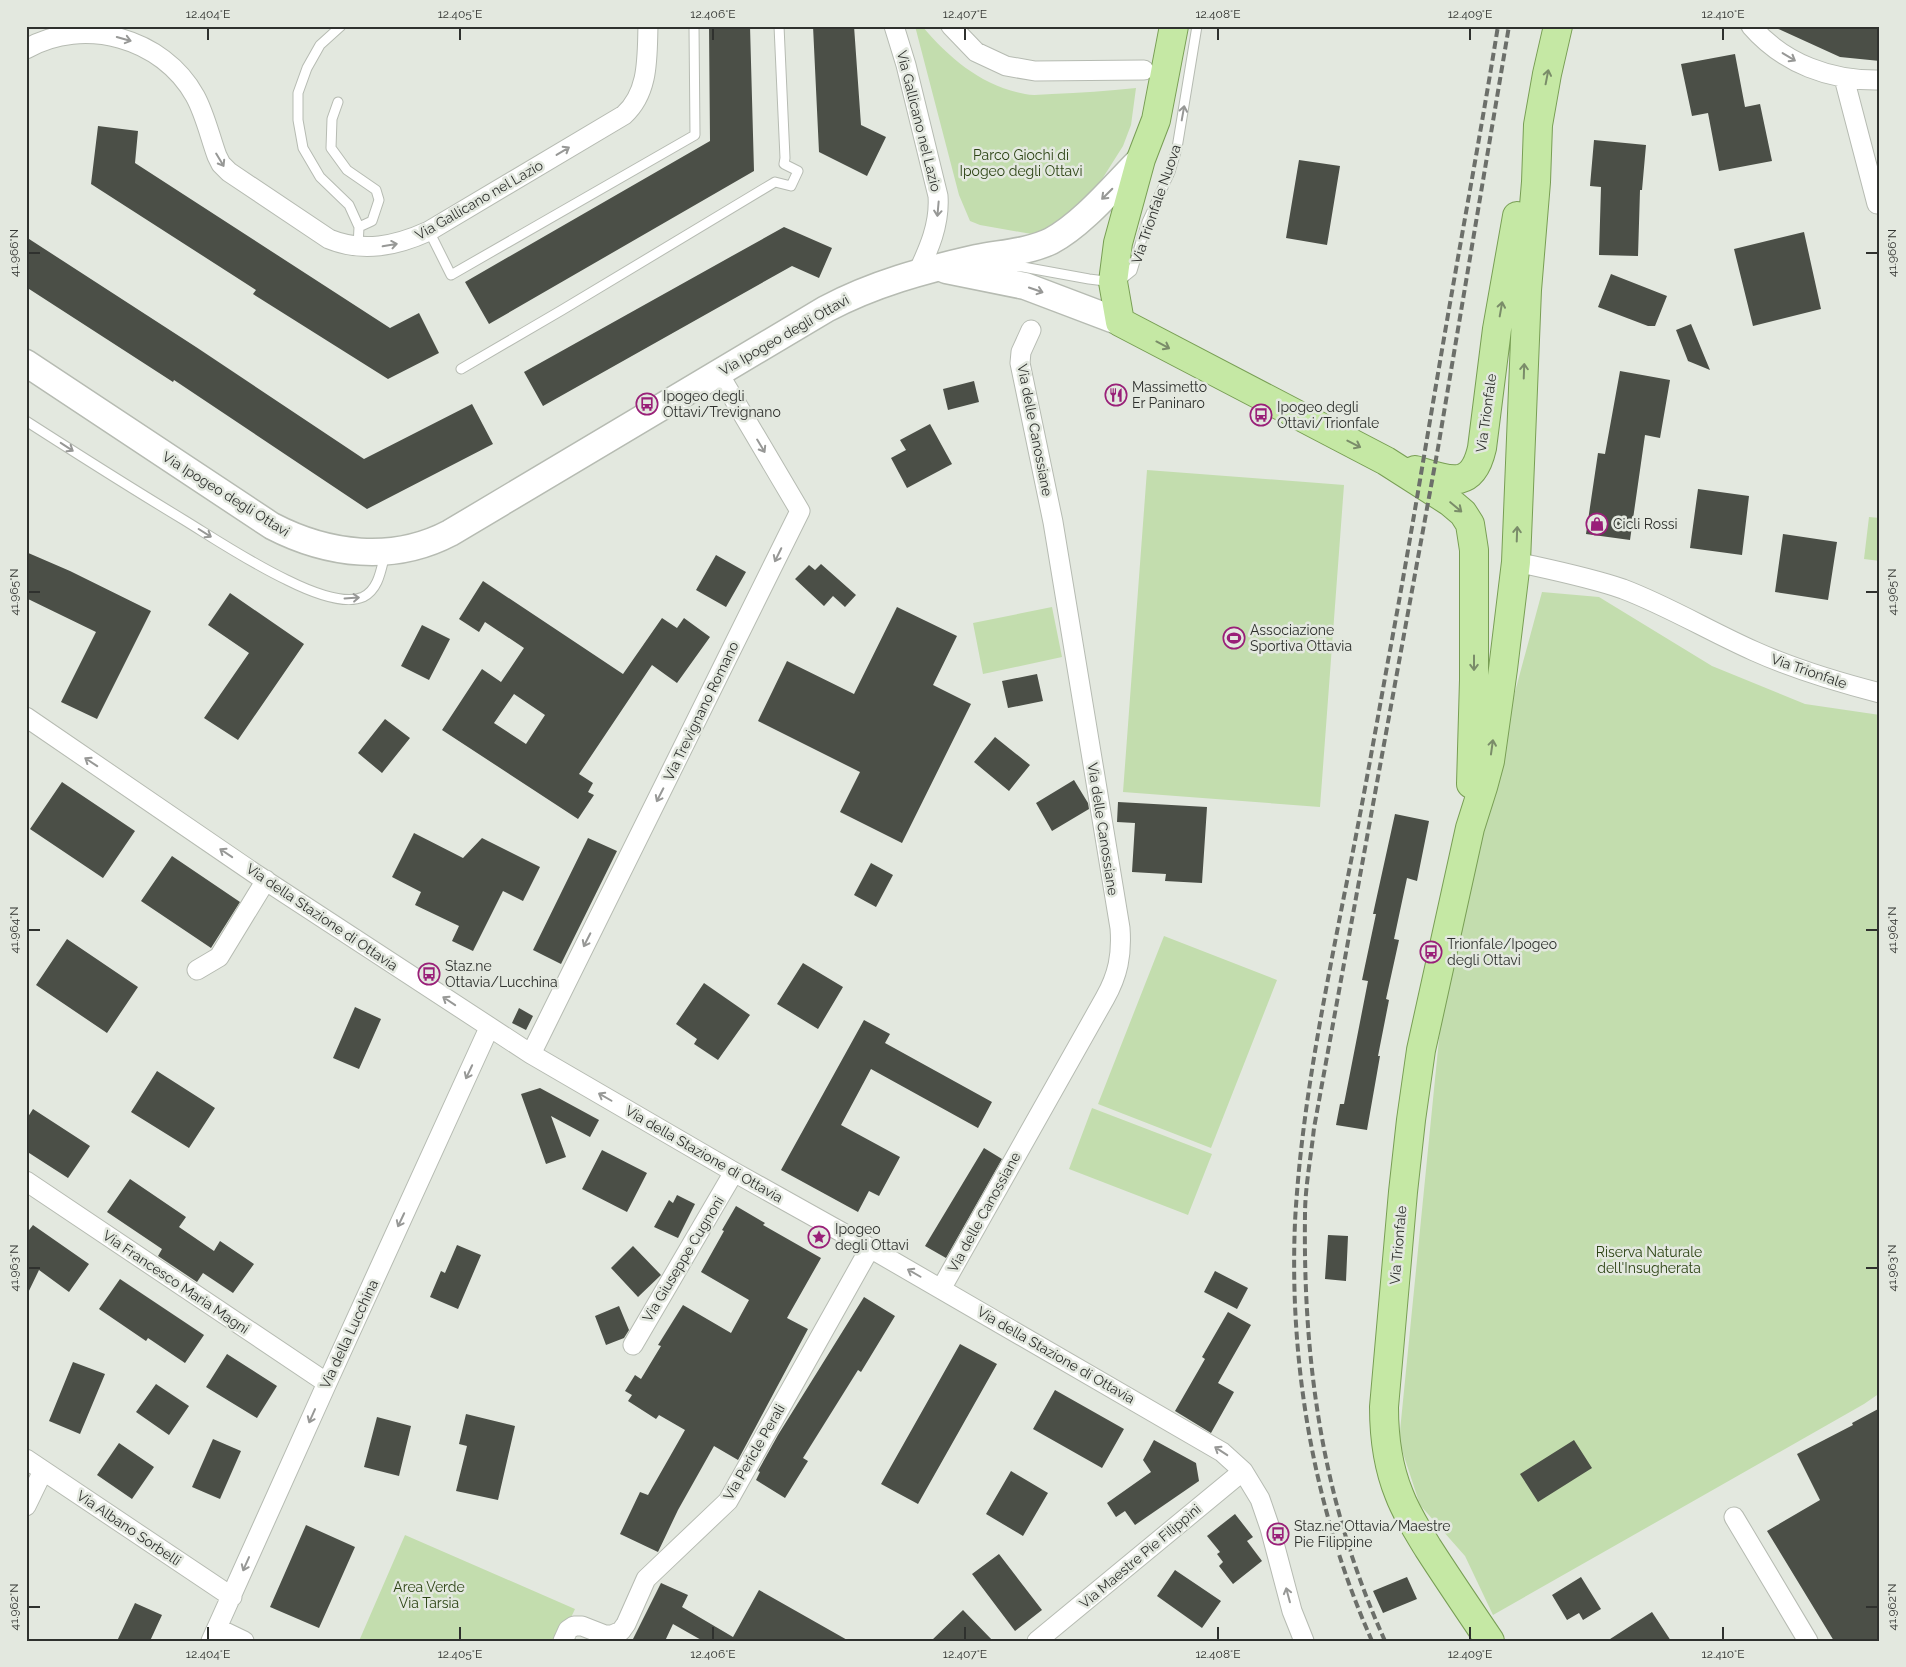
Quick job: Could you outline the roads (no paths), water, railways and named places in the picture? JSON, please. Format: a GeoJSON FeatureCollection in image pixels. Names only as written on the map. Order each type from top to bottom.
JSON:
{"type":"FeatureCollection","features":[{"type":"Feature","properties":{"kind":"main road","name":"Via Trionfale Nuova"},"geometry":{"type":"LineString","coordinates":[[1120,322],[1113,282],[1120,233],[1141,159],[1156,120],[1174,26]]}},
{"type":"Feature","properties":{"kind":"main road","name":"Via Trionfale"},"geometry":{"type":"LineString","coordinates":[[1386,461],[1447,480],[1468,477],[1477,464],[1482,448],[1497,329],[1523,182],[1538,125],[1558,26]]}},
{"type":"Feature","properties":{"kind":"main road","name":"Via Trionfale"},"geometry":{"type":"LineString","coordinates":[[1490,1641],[1439,1565],[1405,1508],[1393,1476],[1387,1450],[1384,1423],[1386,1375],[1415,1089],[1425,1029],[1470,828],[1490,761],[1516,562],[1527,300],[1538,159],[1538,125]]}},
{"type":"Feature","properties":{"kind":"main road","name":"Via Ipogeo degli Ottavi"},"geometry":{"type":"LineString","coordinates":[[1120,322],[1386,461]]}},
{"type":"Feature","properties":{"kind":"main road","name":"Via Trionfale"},"geometry":{"type":"LineString","coordinates":[[1386,461],[1459,509],[1467,518],[1471,528],[1474,550],[1474,680],[1470,828]]}},
{"type":"Feature","properties":{"kind":"street","name":"Via Gallicano nel Lazio"},"geometry":{"type":"LineString","coordinates":[[26,49],[58,36],[84,33],[118,37],[152,51],[174,69],[195,95],[217,156],[225,168],[328,239],[358,247],[396,244],[429,231],[624,115],[636,101],[644,80],[648,26]]}},
{"type":"Feature","properties":{"kind":"street","name":"Via Gallicano nel Lazio"},"geometry":{"type":"LineString","coordinates":[[894,26],[906,66],[938,196],[939,206],[929,248],[928,271]]}},
{"type":"Feature","properties":{"kind":"street"},"geometry":{"type":"LineString","coordinates":[[951,26],[976,52],[1006,66],[1034,71],[1144,70]]}},
{"type":"Feature","properties":{"kind":"street"},"geometry":{"type":"LineString","coordinates":[[1751,26],[1767,42],[1798,62],[1818,71],[1844,78],[1880,80]]}},
{"type":"Feature","properties":{"kind":"street"},"geometry":{"type":"LineString","coordinates":[[1844,78],[1877,204]]}},
{"type":"Feature","properties":{"kind":"street","name":"Via Trionfale Nuova"},"geometry":{"type":"LineString","coordinates":[[928,271],[976,259],[1027,250],[1052,240],[1063,234],[1084,216],[1141,159]]}},
{"type":"Feature","properties":{"kind":"street","name":"Via Ipogeo degli Ottavi"},"geometry":{"type":"LineString","coordinates":[[26,363],[272,526],[296,537],[328,547],[346,551],[385,552],[427,544],[450,533],[810,318],[853,294],[897,279],[928,271],[1025,286],[1120,322]]}},
{"type":"Feature","properties":{"kind":"street","name":"Via delle Canossiane"},"geometry":{"type":"LineString","coordinates":[[941,1289],[1105,998],[1115,978],[1120,957],[1120,928],[1053,522],[1020,362],[1021,352],[1030,330]]}},
{"type":"Feature","properties":{"kind":"street","name":"Via Trevignano Romano"},"geometry":{"type":"LineString","coordinates":[[531,1054],[800,511],[719,374]]}},
{"type":"Feature","properties":{"kind":"street","name":"Via Trionfale"},"geometry":{"type":"LineString","coordinates":[[1516,562],[1622,589],[1663,606],[1740,645],[1771,658],[1824,677],[1880,693]]}},
{"type":"Feature","properties":{"kind":"street","name":"Via della Stazione di Ottavia"},"geometry":{"type":"LineString","coordinates":[[26,717],[266,880],[531,1054],[1222,1452],[1243,1470],[1252,1483],[1267,1518],[1292,1611],[1304,1641]]}},
{"type":"Feature","properties":{"kind":"street"},"geometry":{"type":"LineString","coordinates":[[196,970],[220,957],[266,880]]}},
{"type":"Feature","properties":{"kind":"street","name":"Via della Lucchina"},"geometry":{"type":"LineString","coordinates":[[214,1634],[326,1383],[489,1028]]}},
{"type":"Feature","properties":{"kind":"street","name":"Via Giuseppe Cugnoni"},"geometry":{"type":"LineString","coordinates":[[633,1345],[734,1172]]}},
{"type":"Feature","properties":{"kind":"street","name":"Via Francesco Maria Magni"},"geometry":{"type":"LineString","coordinates":[[26,1181],[326,1383]]}},
{"type":"Feature","properties":{"kind":"street","name":"Via Pericle Perali"},"geometry":{"type":"LineString","coordinates":[[563,1641],[568,1630],[574,1626],[582,1626],[605,1635],[612,1635],[621,1631],[646,1579],[728,1501],[870,1248]]}},
{"type":"Feature","properties":{"kind":"street","name":"Via Albano Sorbelli"},"geometry":{"type":"LineString","coordinates":[[26,1459],[232,1597]]}},
{"type":"Feature","properties":{"kind":"street"},"geometry":{"type":"LineString","coordinates":[[26,1506],[43,1470]]}},
{"type":"Feature","properties":{"kind":"street","name":"Via Maestre Pie Filippini"},"geometry":{"type":"LineString","coordinates":[[1037,1641],[1243,1470]]}},
{"type":"Feature","properties":{"kind":"street"},"geometry":{"type":"LineString","coordinates":[[1734,1517],[1808,1641]]}},
{"type":"Feature","properties":{"kind":"street"},"geometry":{"type":"LineString","coordinates":[[214,1634],[244,1641]]}},
{"type":"Feature","properties":{"kind":"lane"},"geometry":{"type":"LineString","coordinates":[[341,26],[320,45],[307,68],[298,92],[298,120],[303,148],[320,177],[349,205],[359,226],[358,247]]}},
{"type":"Feature","properties":{"kind":"lane"},"geometry":{"type":"LineString","coordinates":[[429,231],[451,275],[695,135],[694,26]]}},
{"type":"Feature","properties":{"kind":"lane"},"geometry":{"type":"LineString","coordinates":[[461,369],[776,182],[791,186],[798,171],[784,164],[779,26]]}},
{"type":"Feature","properties":{"kind":"lane","name":"Via Trionfale Nuova"},"geometry":{"type":"LineString","coordinates":[[1113,282],[1122,279],[1135,265],[1147,222],[1170,172],[1177,148],[1197,26]]}},
{"type":"Feature","properties":{"kind":"lane"},"geometry":{"type":"LineString","coordinates":[[338,102],[332,119],[331,148],[347,170],[376,190],[379,200],[372,221],[359,226]]}},
{"type":"Feature","properties":{"kind":"lane"},"geometry":{"type":"LineString","coordinates":[[928,271],[1014,266],[1113,282]]}},
{"type":"Feature","properties":{"kind":"lane"},"geometry":{"type":"LineString","coordinates":[[26,421],[245,557],[287,580],[313,591],[340,598],[354,599],[368,594],[377,581],[385,552]]}},
{"type":"Feature","properties":{"kind":"railway"},"geometry":{"type":"LineString","coordinates":[[1372,1641],[1352,1591],[1335,1540],[1321,1489],[1301,1383],[1294,1276],[1298,1181],[1302,1140],[1321,1018],[1402,582],[1498,26]]}},
{"type":"Feature","properties":{"kind":"railway"},"geometry":{"type":"LineString","coordinates":[[1385,1641],[1346,1538],[1321,1432],[1313,1379],[1308,1325],[1305,1270],[1306,1194],[1314,1128],[1438,448],[1509,26]]}},
{"type":"Feature","properties":{"kind":"place","name":"Massimetto Er Paninaro"},"geometry":{"type":"Point","coordinates":[1116,395]}},
{"type":"Feature","properties":{"kind":"place","name":"Ipogeo degli Ottavi/Trevignano"},"geometry":{"type":"Point","coordinates":[647,404]}},
{"type":"Feature","properties":{"kind":"place","name":"Ipogeo degli Ottavi/Trionfale"},"geometry":{"type":"Point","coordinates":[1261,415]}},
{"type":"Feature","properties":{"kind":"place","name":"Cicli Rossi"},"geometry":{"type":"Point","coordinates":[1597,524]}},
{"type":"Feature","properties":{"kind":"place","name":"Associazione Sportiva Ottavia"},"geometry":{"type":"Point","coordinates":[1234,638]}},
{"type":"Feature","properties":{"kind":"place","name":"Trionfale/Ipogeo degli Ottavi"},"geometry":{"type":"Point","coordinates":[1431,952]}},
{"type":"Feature","properties":{"kind":"place","name":"Staz.ne Ottavia/Lucchina"},"geometry":{"type":"Point","coordinates":[429,974]}},
{"type":"Feature","properties":{"kind":"place","name":"Ipogeo degli Ottavi"},"geometry":{"type":"Point","coordinates":[819,1237]}},
{"type":"Feature","properties":{"kind":"place","name":"Staz.ne Ottavia/Maestre Pie Filippine"},"geometry":{"type":"Point","coordinates":[1278,1534]}},
{"type":"Feature","properties":{"kind":"park label","name":"Parco Giochi di Ipogeo degli Ottavi"},"geometry":{"type":"Point","coordinates":[1021,164]}},
{"type":"Feature","properties":{"kind":"park label","name":"Riserva Naturale dell'Insugherata"},"geometry":{"type":"Point","coordinates":[1649,1260]}},
{"type":"Feature","properties":{"kind":"park label","name":"Area Verde Via Tarsia"},"geometry":{"type":"Point","coordinates":[429,1595]}}]}
